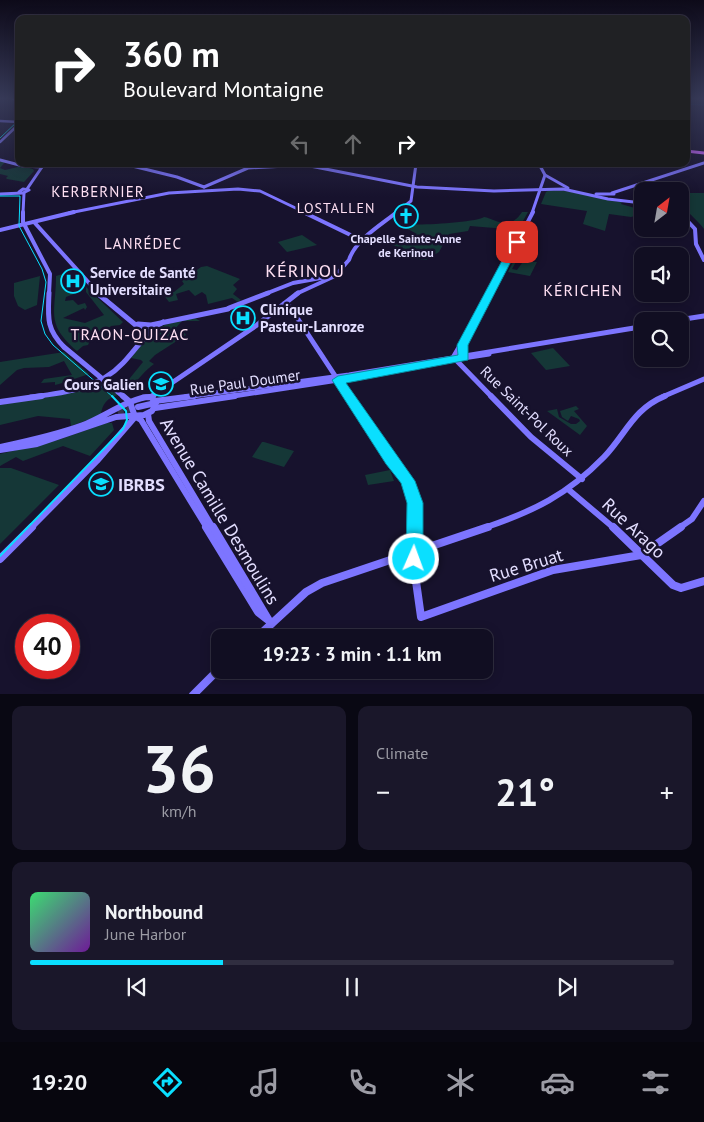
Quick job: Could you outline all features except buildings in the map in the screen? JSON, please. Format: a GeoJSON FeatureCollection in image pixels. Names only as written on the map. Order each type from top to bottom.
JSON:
{"type":"FeatureCollection","features":[{"type":"Feature","properties":{"kind":"main road"},"geometry":{"type":"LineString","coordinates":[[690,150],[704,151]]}},
{"type":"Feature","properties":{"kind":"street"},"geometry":{"type":"LineString","coordinates":[[0,142],[10,131]]}},
{"type":"Feature","properties":{"kind":"street"},"geometry":{"type":"LineString","coordinates":[[0,158],[15,161]]}},
{"type":"Feature","properties":{"kind":"street"},"geometry":{"type":"LineString","coordinates":[[0,158],[15,161]]}},
{"type":"Feature","properties":{"kind":"street"},"geometry":{"type":"LineString","coordinates":[[543,189],[567,190],[600,195],[612,193],[632,188],[704,162]]}},
{"type":"Feature","properties":{"kind":"street"},"geometry":{"type":"LineString","coordinates":[[40,167],[22,191],[24,224],[50,274],[48,323],[60,343],[130,402]]}},
{"type":"Feature","properties":{"kind":"street"},"geometry":{"type":"LineString","coordinates":[[133,167],[165,174],[204,188]]}},
{"type":"Feature","properties":{"kind":"street"},"geometry":{"type":"LineString","coordinates":[[210,188],[248,168],[274,167]]}},
{"type":"Feature","properties":{"kind":"street"},"geometry":{"type":"LineString","coordinates":[[313,167],[413,187],[494,191],[571,189],[600,195],[608,199],[618,197],[632,188]]}},
{"type":"Feature","properties":{"kind":"street"},"geometry":{"type":"LineString","coordinates":[[0,559],[97,461],[136,416],[306,288],[337,274],[352,253],[364,241],[411,201],[416,167]]}},
{"type":"Feature","properties":{"kind":"street"},"geometry":{"type":"LineString","coordinates":[[541,167],[545,175],[571,189]]}},
{"type":"Feature","properties":{"kind":"street"},"geometry":{"type":"LineString","coordinates":[[455,358],[503,272],[543,189],[545,175]]}},
{"type":"Feature","properties":{"kind":"street"},"geometry":{"type":"LineString","coordinates":[[0,230],[122,202],[210,188],[260,191],[279,202],[364,241]]}},
{"type":"Feature","properties":{"kind":"street"},"geometry":{"type":"LineString","coordinates":[[0,194],[22,191]]}},
{"type":"Feature","properties":{"kind":"street"},"geometry":{"type":"LineString","coordinates":[[612,193],[618,197],[634,201]]}},
{"type":"Feature","properties":{"kind":"street"},"geometry":{"type":"LineString","coordinates":[[34,222],[98,295],[143,329],[163,322],[229,309],[293,283],[324,279]]}},
{"type":"Feature","properties":{"kind":"street"},"geometry":{"type":"LineString","coordinates":[[689,223],[695,229],[696,244],[704,260]]}},
{"type":"Feature","properties":{"kind":"street"},"geometry":{"type":"LineString","coordinates":[[284,304],[290,307],[391,460],[408,481],[415,503],[413,552]]}},
{"type":"Feature","properties":{"kind":"street"},"geometry":{"type":"LineString","coordinates":[[689,318],[704,316]]}},
{"type":"Feature","properties":{"kind":"street"},"geometry":{"type":"LineString","coordinates":[[0,402],[72,391],[93,385],[114,372],[152,327]]}},
{"type":"Feature","properties":{"kind":"street"},"geometry":{"type":"LineString","coordinates":[[337,378],[634,328]]}},
{"type":"Feature","properties":{"kind":"street"},"geometry":{"type":"LineString","coordinates":[[143,329],[143,338]]}},
{"type":"Feature","properties":{"kind":"street"},"geometry":{"type":"LineString","coordinates":[[462,345],[465,354]]}},
{"type":"Feature","properties":{"kind":"street"},"geometry":{"type":"LineString","coordinates":[[455,358],[464,357],[465,354],[499,350]]}},
{"type":"Feature","properties":{"kind":"street","name":"Rue Saint-Pol Roux"},"geometry":{"type":"LineString","coordinates":[[455,358],[531,437],[582,479]]}},
{"type":"Feature","properties":{"kind":"street","name":"Rue Paul Doumer"},"geometry":{"type":"LineString","coordinates":[[154,404],[272,387],[283,383],[337,378]]}},
{"type":"Feature","properties":{"kind":"street","name":"Rue Paul Doumer"},"geometry":{"type":"LineString","coordinates":[[154,404],[273,390],[337,378]]}},
{"type":"Feature","properties":{"kind":"street"},"geometry":{"type":"LineString","coordinates":[[264,629],[306,592],[322,583],[513,520],[570,490],[606,455],[631,420],[652,401],[704,379]]}},
{"type":"Feature","properties":{"kind":"street"},"geometry":{"type":"LineString","coordinates":[[0,449],[72,428],[105,416],[143,396],[154,404]]}},
{"type":"Feature","properties":{"kind":"street","name":"Avenue Camille Desmoulins"},"geometry":{"type":"LineString","coordinates":[[130,402],[136,416],[141,420],[258,612],[269,624]]}},
{"type":"Feature","properties":{"kind":"street"},"geometry":{"type":"LineString","coordinates":[[138,408],[154,404]]}},
{"type":"Feature","properties":{"kind":"street","name":"Avenue Camille Desmoulins"},"geometry":{"type":"LineString","coordinates":[[154,404],[149,421],[269,624]]}},
{"type":"Feature","properties":{"kind":"street"},"geometry":{"type":"LineString","coordinates":[[0,449],[59,436],[118,414],[55,436],[8,446]]}},
{"type":"Feature","properties":{"kind":"street"},"geometry":{"type":"LineString","coordinates":[[0,449],[49,441],[116,417],[136,416]]}},
{"type":"Feature","properties":{"kind":"street","name":"Rue Arago"},"geometry":{"type":"LineString","coordinates":[[570,490],[677,587],[681,588],[704,580]]}},
{"type":"Feature","properties":{"kind":"street","name":"Rue Bruat"},"geometry":{"type":"LineString","coordinates":[[413,552],[421,617],[553,570],[598,564],[641,555],[692,518],[704,501]]}},
{"type":"Feature","properties":{"kind":"street"},"geometry":{"type":"LineString","coordinates":[[194,694],[211,677]]}},
{"type":"Feature","properties":{"kind":"green space"},"geometry":{"type":"Polygon","coordinates":[[[0,161],[5,162],[0,168],[0,161]]]}},
{"type":"Feature","properties":{"kind":"green space"},"geometry":{"type":"Polygon","coordinates":[[[26,167],[34,171],[24,182],[7,179],[8,176],[0,174],[0,168],[5,170],[26,167]]]}},
{"type":"Feature","properties":{"kind":"green space"},"geometry":{"type":"Polygon","coordinates":[[[550,190],[569,192],[622,202],[621,204],[634,208],[634,216],[609,214],[605,231],[583,224],[587,211],[541,204],[546,192],[550,190]]]}},
{"type":"Feature","properties":{"kind":"green space"},"geometry":{"type":"Polygon","coordinates":[[[689,193],[704,193],[704,229],[689,213],[689,193]]]}},
{"type":"Feature","properties":{"kind":"green space"},"geometry":{"type":"Polygon","coordinates":[[[522,212],[528,212],[518,230],[470,226],[468,231],[449,234],[439,252],[426,260],[410,258],[419,254],[383,242],[417,234],[402,226],[409,224],[448,223],[484,217],[507,223],[512,222],[522,212]]]}},
{"type":"Feature","properties":{"kind":"green space"},"geometry":{"type":"Polygon","coordinates":[[[302,235],[317,245],[287,252],[278,242],[302,235]]]}},
{"type":"Feature","properties":{"kind":"green space"},"geometry":{"type":"Polygon","coordinates":[[[519,250],[522,250],[515,259],[517,260],[512,269],[517,270],[525,259],[530,262],[537,262],[530,276],[508,272],[519,250]]]}},
{"type":"Feature","properties":{"kind":"green space"},"geometry":{"type":"Polygon","coordinates":[[[207,266],[240,279],[233,285],[237,289],[233,294],[241,300],[238,302],[232,298],[208,304],[206,295],[202,292],[195,296],[189,290],[176,294],[178,300],[169,302],[163,294],[174,292],[184,284],[182,281],[201,267],[207,266]]]}},
{"type":"Feature","properties":{"kind":"green space"},"geometry":{"type":"Polygon","coordinates":[[[72,271],[73,273],[61,278],[64,284],[78,283],[73,275],[75,273],[84,284],[81,291],[66,297],[65,301],[73,300],[78,305],[85,303],[87,307],[85,310],[84,308],[63,318],[85,323],[104,315],[86,292],[86,287],[123,322],[120,325],[111,326],[106,331],[93,334],[88,345],[83,346],[77,351],[60,333],[54,317],[56,276],[72,271]]]}},
{"type":"Feature","properties":{"kind":"green space"},"geometry":{"type":"Polygon","coordinates":[[[40,276],[37,305],[25,310],[18,306],[14,296],[14,283],[40,276]]]}},
{"type":"Feature","properties":{"kind":"green space"},"geometry":{"type":"Polygon","coordinates":[[[195,318],[200,321],[182,321],[173,331],[184,332],[186,335],[155,355],[149,361],[154,364],[131,387],[109,399],[102,408],[101,415],[71,426],[70,419],[38,416],[0,425],[0,405],[89,389],[98,384],[121,384],[130,378],[143,362],[131,358],[152,333],[171,323],[195,318]]]}},
{"type":"Feature","properties":{"kind":"green space"},"geometry":{"type":"Polygon","coordinates":[[[553,348],[570,366],[546,370],[531,353],[553,348]]]}},
{"type":"Feature","properties":{"kind":"green space"},"geometry":{"type":"Polygon","coordinates":[[[64,352],[89,374],[55,385],[55,382],[41,383],[44,379],[72,375],[64,361],[49,367],[17,370],[0,385],[0,362],[64,352]]]}},
{"type":"Feature","properties":{"kind":"green space"},"geometry":{"type":"Polygon","coordinates":[[[576,406],[579,409],[574,411],[587,426],[580,435],[547,411],[557,409],[559,417],[571,424],[576,424],[580,421],[579,419],[571,416],[568,421],[562,417],[560,411],[576,406]]]}},
{"type":"Feature","properties":{"kind":"green space"},"geometry":{"type":"Polygon","coordinates":[[[107,423],[112,423],[114,430],[90,456],[63,446],[23,461],[16,457],[0,466],[0,454],[58,440],[107,423]]]}},
{"type":"Feature","properties":{"kind":"green space"},"geometry":{"type":"Polygon","coordinates":[[[262,442],[294,451],[284,467],[252,457],[262,442]]]}},
{"type":"Feature","properties":{"kind":"green space"},"geometry":{"type":"Polygon","coordinates":[[[0,468],[11,468],[59,485],[0,544],[0,468]]]}},
{"type":"Feature","properties":{"kind":"green space"},"geometry":{"type":"Polygon","coordinates":[[[390,470],[394,481],[368,485],[365,475],[390,470]]]}},
{"type":"Feature","properties":{"kind":"tunnel"},"geometry":{"type":"LineString","coordinates":[[118,413],[135,408]]}},
{"type":"Feature","properties":{"kind":"tram line"},"geometry":{"type":"LineString","coordinates":[[0,138],[7,131]]}},
{"type":"Feature","properties":{"kind":"tram line"},"geometry":{"type":"LineString","coordinates":[[0,196],[20,196],[19,226],[42,269],[46,282],[41,321],[45,334],[53,345],[113,397]]}},
{"type":"Feature","properties":{"kind":"tram line"},"geometry":{"type":"LineString","coordinates":[[0,556],[123,429],[127,420],[126,411],[113,397]]}},
{"type":"Feature","properties":{"kind":"place","name":"Chapelle Sainte-Anne de Kerinou"},"geometry":{"type":"Point","coordinates":[406,216]}},
{"type":"Feature","properties":{"kind":"place","name":"Service de Santé Universitaire"},"geometry":{"type":"Point","coordinates":[73,281]}},
{"type":"Feature","properties":{"kind":"place","name":"Clinique Pasteur-Lanroze"},"geometry":{"type":"Point","coordinates":[243,318]}},
{"type":"Feature","properties":{"kind":"place","name":"Cours Galien"},"geometry":{"type":"Point","coordinates":[161,384]}},
{"type":"Feature","properties":{"kind":"place","name":"IBRBS"},"geometry":{"type":"Point","coordinates":[101,484]}},
{"type":"Feature","properties":{"kind":"district","name":"KERBERNIER"},"geometry":{"type":"Point","coordinates":[98,191]}},
{"type":"Feature","properties":{"kind":"district","name":"LOSTALLEN"},"geometry":{"type":"Point","coordinates":[336,208]}},
{"type":"Feature","properties":{"kind":"district","name":"LANRÉDEC"},"geometry":{"type":"Point","coordinates":[143,243]}},
{"type":"Feature","properties":{"kind":"district","name":"KÉRINOU"},"geometry":{"type":"Point","coordinates":[305,270]}},
{"type":"Feature","properties":{"kind":"district","name":"KÉRICHEN"},"geometry":{"type":"Point","coordinates":[583,290]}},
{"type":"Feature","properties":{"kind":"district","name":"TRAON-QUIZAC"},"geometry":{"type":"Point","coordinates":[130,334]}},
{"type":"Feature","properties":{"kind":"route"},"geometry":{"type":"LineString","coordinates":[[414,559],[415,503],[408,481],[391,460],[338,380],[456,360],[464,357],[462,345],[494,284],[503,272],[517,242]]}}]}
